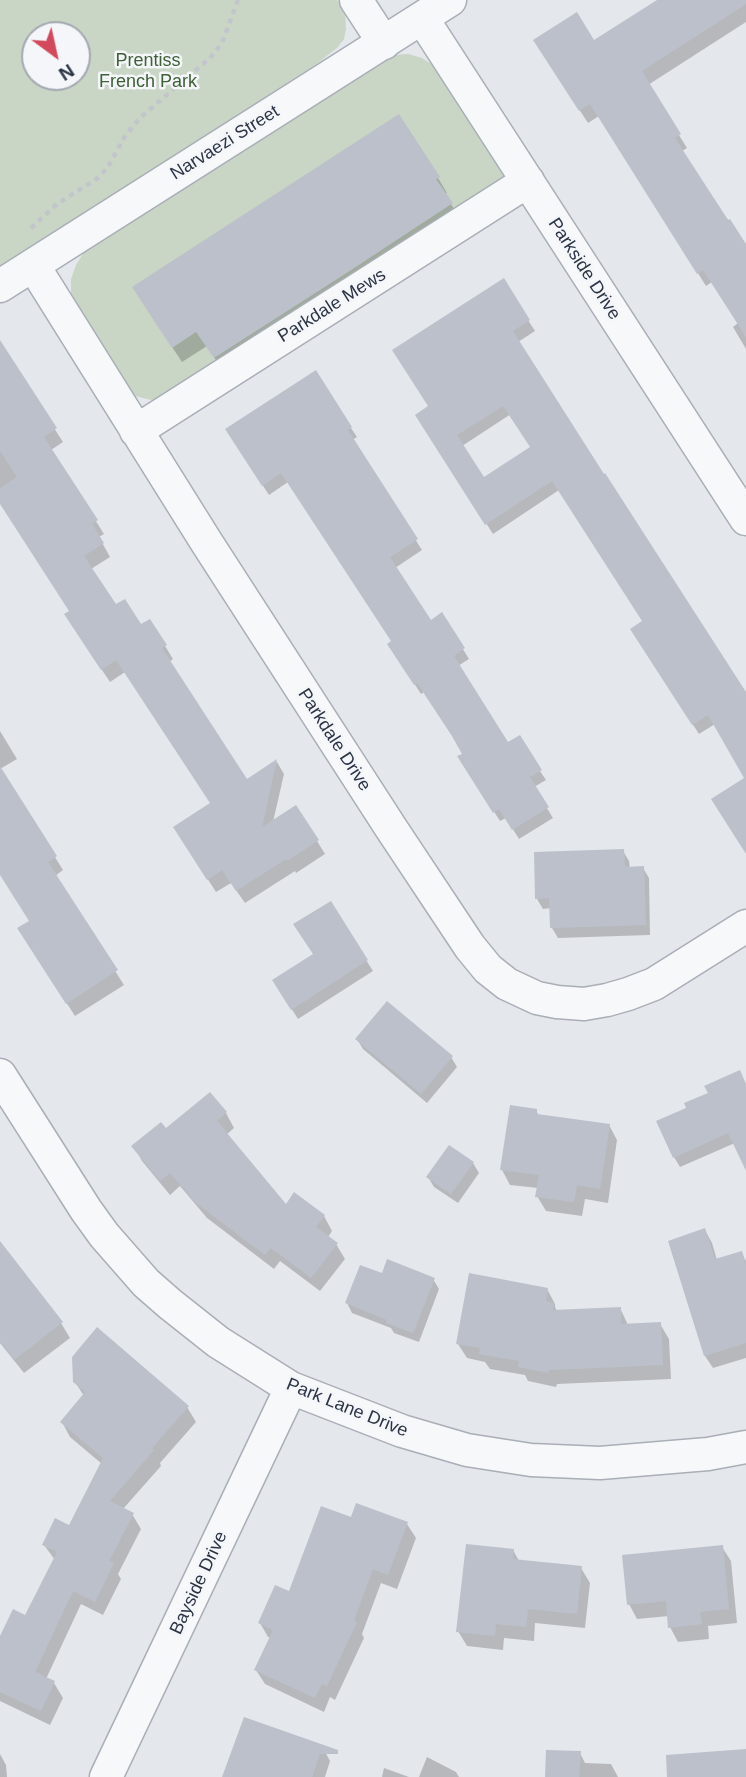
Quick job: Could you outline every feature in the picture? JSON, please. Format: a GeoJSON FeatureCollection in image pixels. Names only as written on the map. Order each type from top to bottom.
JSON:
{"type":"FeatureCollection","features":[{"type":"Feature","properties":{"kind":"street"},"geometry":{"type":"LineString","coordinates":[[356,0],[384,43]]}},
{"type":"Feature","properties":{"kind":"street","name":"Narvaezi Street"},"geometry":{"type":"LineString","coordinates":[[0,286],[450,0]]}},
{"type":"Feature","properties":{"kind":"street","name":"Parkside Drive"},"geometry":{"type":"LineString","coordinates":[[422,18],[746,520]]}},
{"type":"Feature","properties":{"kind":"street","name":"Parkdale Mews"},"geometry":{"type":"LineString","coordinates":[[136,430],[528,181]]}},
{"type":"Feature","properties":{"kind":"street","name":"Parkdale Drive"},"geometry":{"type":"LineString","coordinates":[[33,265],[391,828],[470,947],[497,977],[517,990],[537,998],[584,1004],[607,1000],[654,984],[746,926]]}},
{"type":"Feature","properties":{"kind":"street","name":"Park Lane Drive"},"geometry":{"type":"LineString","coordinates":[[0,1075],[86,1210],[146,1283],[218,1342],[291,1388],[402,1431],[467,1451],[531,1461],[600,1463],[708,1454],[746,1447]]}},
{"type":"Feature","properties":{"kind":"street","name":"Bayside Drive"},"geometry":{"type":"LineString","coordinates":[[106,1777],[291,1388]]}},
{"type":"Feature","properties":{"kind":"path"},"geometry":{"type":"LineString","coordinates":[[26,231],[57,204],[98,178],[108,167],[125,136],[141,117],[210,58],[222,43],[238,0]]}},
{"type":"Feature","properties":{"kind":"green space","name":"Prentiss French Park"},"geometry":{"type":"Polygon","coordinates":[[[0,0],[337,0],[345,12],[344,39],[315,65],[0,269],[0,0]]]}},
{"type":"Feature","properties":{"kind":"green space"},"geometry":{"type":"Polygon","coordinates":[[[408,54],[433,65],[442,76],[507,174],[500,185],[162,399],[151,400],[131,395],[77,308],[71,293],[71,279],[84,252],[392,55],[408,54]]]}},
{"type":"Feature","properties":{"kind":"building"},"geometry":{"type":"Polygon","coordinates":[[[657,0],[746,0],[746,4],[642,71],[681,134],[675,138],[746,244],[746,337],[703,270],[697,274],[590,104],[579,111],[533,40],[577,12],[594,40],[657,0]]]}},
{"type":"Feature","properties":{"kind":"building"},"geometry":{"type":"Polygon","coordinates":[[[399,114],[440,177],[436,179],[453,203],[214,358],[196,332],[172,348],[132,287],[399,114]]]}},
{"type":"Feature","properties":{"kind":"building"},"geometry":{"type":"Polygon","coordinates":[[[504,278],[530,320],[513,331],[746,692],[746,854],[711,799],[744,778],[708,715],[692,725],[630,629],[642,621],[552,481],[485,525],[415,415],[428,406],[392,350],[504,278]],[[503,406],[457,435],[484,477],[530,447],[503,406]]]}},
{"type":"Feature","properties":{"kind":"building"},"geometry":{"type":"Polygon","coordinates":[[[0,340],[57,428],[44,437],[98,520],[92,524],[104,543],[84,556],[116,604],[125,599],[141,624],[150,619],[167,645],[162,648],[247,779],[277,759],[262,827],[296,805],[319,840],[236,891],[222,870],[207,880],[173,827],[210,803],[116,660],[101,670],[64,614],[69,611],[0,504],[0,488],[17,477],[0,451],[0,340]]]}},
{"type":"Feature","properties":{"kind":"building"},"geometry":{"type":"Polygon","coordinates":[[[316,370],[352,427],[348,430],[418,539],[390,557],[431,620],[442,612],[465,648],[454,656],[508,742],[520,735],[542,770],[530,777],[549,807],[512,830],[499,809],[493,813],[457,756],[462,754],[452,736],[387,644],[391,641],[281,473],[262,486],[225,429],[316,370]]]}},
{"type":"Feature","properties":{"kind":"building"},"geometry":{"type":"Polygon","coordinates":[[[0,766],[57,856],[48,862],[118,970],[66,1004],[17,928],[29,921],[0,875],[0,766]]]}},
{"type":"Feature","properties":{"kind":"building"},"geometry":{"type":"Polygon","coordinates":[[[624,849],[625,867],[644,866],[646,925],[550,928],[549,898],[535,899],[534,852],[624,849]]]}},
{"type":"Feature","properties":{"kind":"building"},"geometry":{"type":"Polygon","coordinates":[[[331,901],[368,960],[291,1010],[272,980],[313,954],[293,924],[331,901]]]}},
{"type":"Feature","properties":{"kind":"building"},"geometry":{"type":"Polygon","coordinates":[[[387,1001],[453,1056],[421,1094],[355,1039],[387,1001]]]}},
{"type":"Feature","properties":{"kind":"building"},"geometry":{"type":"Polygon","coordinates":[[[740,1070],[746,1084],[746,1171],[728,1133],[673,1158],[656,1121],[686,1108],[684,1103],[708,1093],[704,1086],[740,1070]]]}},
{"type":"Feature","properties":{"kind":"building"},"geometry":{"type":"Polygon","coordinates":[[[210,1092],[227,1112],[217,1121],[286,1204],[294,1192],[325,1215],[316,1227],[338,1243],[311,1278],[271,1248],[265,1255],[196,1203],[170,1173],[160,1181],[131,1146],[161,1122],[166,1128],[210,1092]]]}},
{"type":"Feature","properties":{"kind":"building"},"geometry":{"type":"Polygon","coordinates":[[[510,1105],[537,1109],[537,1114],[610,1124],[600,1189],[577,1185],[574,1202],[535,1197],[539,1175],[500,1170],[510,1105]]]}},
{"type":"Feature","properties":{"kind":"building"},"geometry":{"type":"Polygon","coordinates":[[[449,1145],[474,1162],[451,1194],[426,1177],[449,1145]]]}},
{"type":"Feature","properties":{"kind":"building"},"geometry":{"type":"Polygon","coordinates":[[[705,1228],[715,1259],[742,1251],[746,1264],[746,1343],[704,1356],[668,1241],[705,1228]]]}},
{"type":"Feature","properties":{"kind":"building"},"geometry":{"type":"Polygon","coordinates":[[[0,1241],[63,1322],[14,1360],[0,1342],[0,1241]]]}},
{"type":"Feature","properties":{"kind":"building"},"geometry":{"type":"Polygon","coordinates":[[[387,1259],[435,1278],[413,1333],[345,1303],[360,1265],[382,1273],[387,1259]]]}},
{"type":"Feature","properties":{"kind":"building"},"geometry":{"type":"Polygon","coordinates":[[[469,1273],[548,1288],[546,1301],[554,1303],[553,1310],[621,1307],[621,1324],[661,1322],[663,1365],[549,1370],[548,1373],[518,1367],[519,1361],[479,1354],[480,1348],[456,1344],[469,1273]]]}},
{"type":"Feature","properties":{"kind":"building"},"geometry":{"type":"Polygon","coordinates":[[[97,1327],[189,1406],[110,1501],[134,1513],[109,1561],[114,1563],[95,1602],[73,1591],[35,1672],[55,1681],[41,1711],[0,1692],[0,1636],[13,1609],[25,1615],[57,1552],[42,1545],[55,1518],[69,1525],[103,1458],[60,1422],[85,1392],[73,1382],[72,1357],[97,1327]]]}},
{"type":"Feature","properties":{"kind":"building"},"geometry":{"type":"Polygon","coordinates":[[[356,1503],[408,1522],[388,1575],[373,1569],[354,1620],[357,1622],[327,1686],[322,1684],[315,1698],[254,1670],[273,1630],[258,1623],[275,1585],[289,1591],[321,1506],[351,1517],[356,1503]]]}},
{"type":"Feature","properties":{"kind":"building"},"geometry":{"type":"Polygon","coordinates":[[[466,1544],[514,1549],[513,1559],[582,1566],[577,1614],[528,1609],[526,1627],[496,1624],[495,1636],[456,1632],[466,1544]]]}},
{"type":"Feature","properties":{"kind":"building"},"geometry":{"type":"Polygon","coordinates":[[[723,1545],[729,1609],[700,1612],[702,1624],[668,1628],[666,1601],[627,1605],[622,1555],[723,1545]]]}},
{"type":"Feature","properties":{"kind":"building"},"geometry":{"type":"Polygon","coordinates":[[[244,1717],[338,1750],[338,1754],[320,1754],[312,1777],[222,1777],[244,1717]]]}},
{"type":"Feature","properties":{"kind":"building"},"geometry":{"type":"Polygon","coordinates":[[[746,1749],[746,1777],[667,1777],[666,1755],[746,1749]]]}},
{"type":"Feature","properties":{"kind":"building"},"geometry":{"type":"Polygon","coordinates":[[[546,1750],[581,1751],[579,1777],[545,1777],[546,1750]]]}}]}
